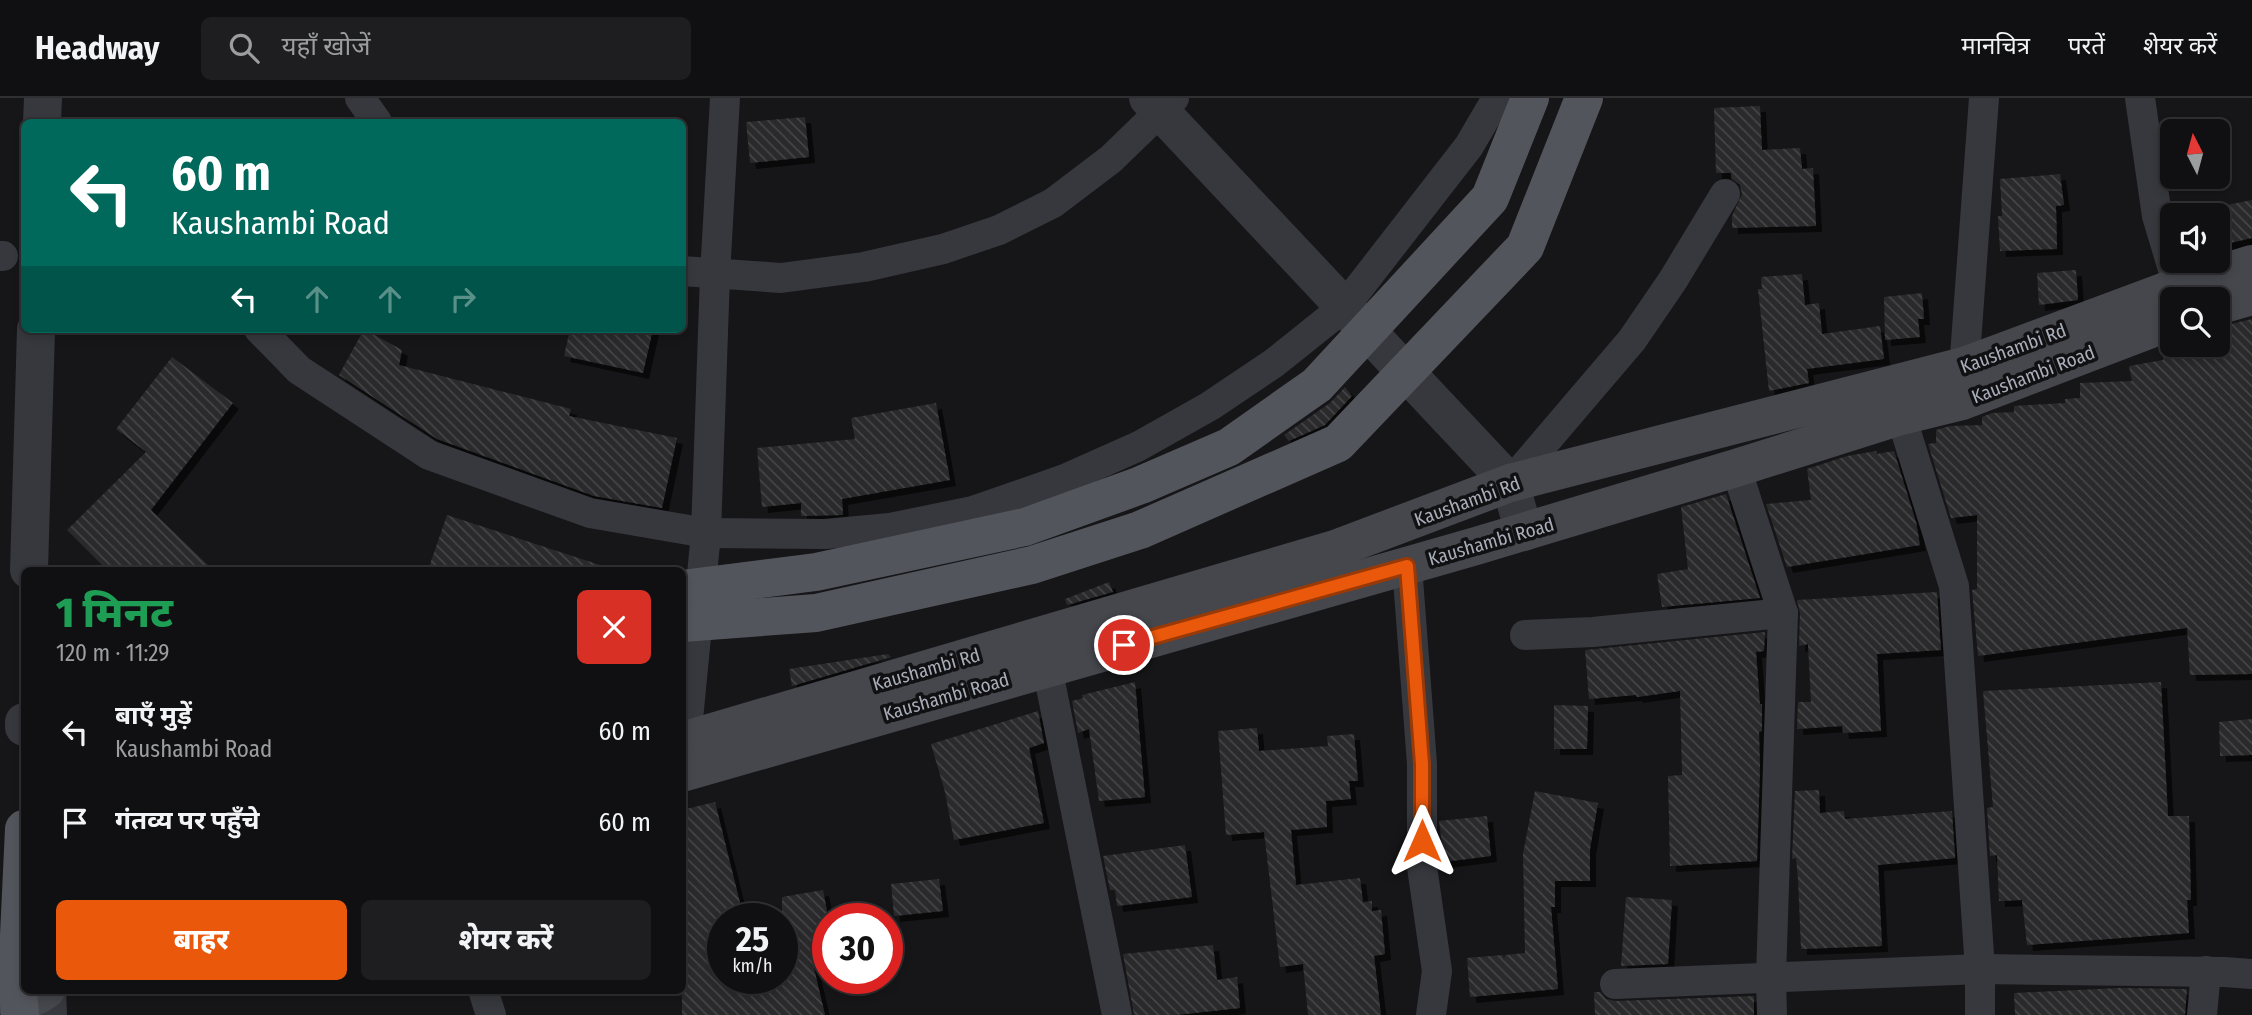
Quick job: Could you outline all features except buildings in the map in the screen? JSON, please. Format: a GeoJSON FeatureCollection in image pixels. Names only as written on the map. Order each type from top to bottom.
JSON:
{"type":"FeatureCollection","features":[{"type":"Feature","properties":{"kind":"main road"},"geometry":{"type":"LineString","coordinates":[[686,588],[816,572],[1025,527],[1141,485],[1229,447],[1317,385],[1490,198],[1530,98]]}},
{"type":"Feature","properties":{"kind":"main road"},"geometry":{"type":"LineString","coordinates":[[686,623],[816,613],[1032,565],[1140,530],[1338,443],[1525,247],[1584,98]]}},
{"type":"Feature","properties":{"kind":"main road"},"geometry":{"type":"LineString","coordinates":[[2207,287],[2252,264]]}},
{"type":"Feature","properties":{"kind":"main road"},"geometry":{"type":"LineString","coordinates":[[2230,302],[2252,296]]}},
{"type":"Feature","properties":{"kind":"main road","name":"Kaushambi Road"},"geometry":{"type":"LineString","coordinates":[[686,756],[1047,667],[1407,566],[1736,468],[1901,415],[1963,384],[2160,309]]}},
{"type":"Feature","properties":{"kind":"main road","name":"Kaushambi Rd"},"geometry":{"type":"LineString","coordinates":[[686,756],[1335,549],[1510,483],[1963,384]]}},
{"type":"Feature","properties":{"kind":"main road"},"geometry":{"type":"LineString","coordinates":[[14,1004],[21,893]]}},
{"type":"Feature","properties":{"kind":"main road"},"geometry":{"type":"LineString","coordinates":[[0,934],[21,928]]}},
{"type":"Feature","properties":{"kind":"main road"},"geometry":{"type":"LineString","coordinates":[[14,1004],[14,999],[25,1000],[41,994]]}},
{"type":"Feature","properties":{"kind":"street"},"geometry":{"type":"LineString","coordinates":[[42,119],[43,98]]}},
{"type":"Feature","properties":{"kind":"street"},"geometry":{"type":"LineString","coordinates":[[360,98],[375,119]]}},
{"type":"Feature","properties":{"kind":"street"},"geometry":{"type":"LineString","coordinates":[[686,745],[706,533],[715,275],[725,98]]}},
{"type":"Feature","properties":{"kind":"street"},"geometry":{"type":"LineString","coordinates":[[263,333],[299,370],[429,455],[590,513],[706,533],[825,534],[890,528],[973,511],[1065,480],[1139,446],[1209,406],[1274,363],[1344,307],[1469,146],[1497,98]]}},
{"type":"Feature","properties":{"kind":"street"},"geometry":{"type":"LineString","coordinates":[[1963,384],[1984,98]]}},
{"type":"Feature","properties":{"kind":"street"},"geometry":{"type":"LineString","coordinates":[[2140,98],[2157,216],[2174,287]]}},
{"type":"Feature","properties":{"kind":"street"},"geometry":{"type":"LineString","coordinates":[[686,271],[781,278],[864,267],[943,249],[999,230],[1053,203],[1111,159],[1161,103],[1344,307],[1510,483],[1524,531]]}},
{"type":"Feature","properties":{"kind":"street"},"geometry":{"type":"LineString","coordinates":[[1510,483],[1632,340],[1674,281],[1725,194]]}},
{"type":"Feature","properties":{"kind":"street"},"geometry":{"type":"LineString","coordinates":[[29,567],[36,333]]}},
{"type":"Feature","properties":{"kind":"street"},"geometry":{"type":"LineString","coordinates":[[1901,415],[1954,586],[1980,970],[1980,1015]]}},
{"type":"Feature","properties":{"kind":"street"},"geometry":{"type":"LineString","coordinates":[[1736,468],[1783,613],[1772,1015]]}},
{"type":"Feature","properties":{"kind":"street"},"geometry":{"type":"LineString","coordinates":[[1407,566],[1422,764],[1422,867],[1437,971],[1432,1015]]}},
{"type":"Feature","properties":{"kind":"street"},"geometry":{"type":"LineString","coordinates":[[1525,635],[1593,632],[1783,613]]}},
{"type":"Feature","properties":{"kind":"street"},"geometry":{"type":"LineString","coordinates":[[1047,667],[1117,1015]]}},
{"type":"Feature","properties":{"kind":"street"},"geometry":{"type":"LineString","coordinates":[[1615,984],[1980,970],[2206,971],[2252,974]]}},
{"type":"Feature","properties":{"kind":"street"},"geometry":{"type":"LineString","coordinates":[[2202,1015],[2206,971]]}},
{"type":"Feature","properties":{"kind":"street"},"geometry":{"type":"LineString","coordinates":[[47,994],[48,1015]]}},
{"type":"Feature","properties":{"kind":"street"},"geometry":{"type":"LineString","coordinates":[[485,994],[491,1015]]}},
{"type":"Feature","properties":{"kind":"route"},"geometry":{"type":"LineString","coordinates":[[1124,645],[1407,566],[1422,764],[1422,841]]}}]}
